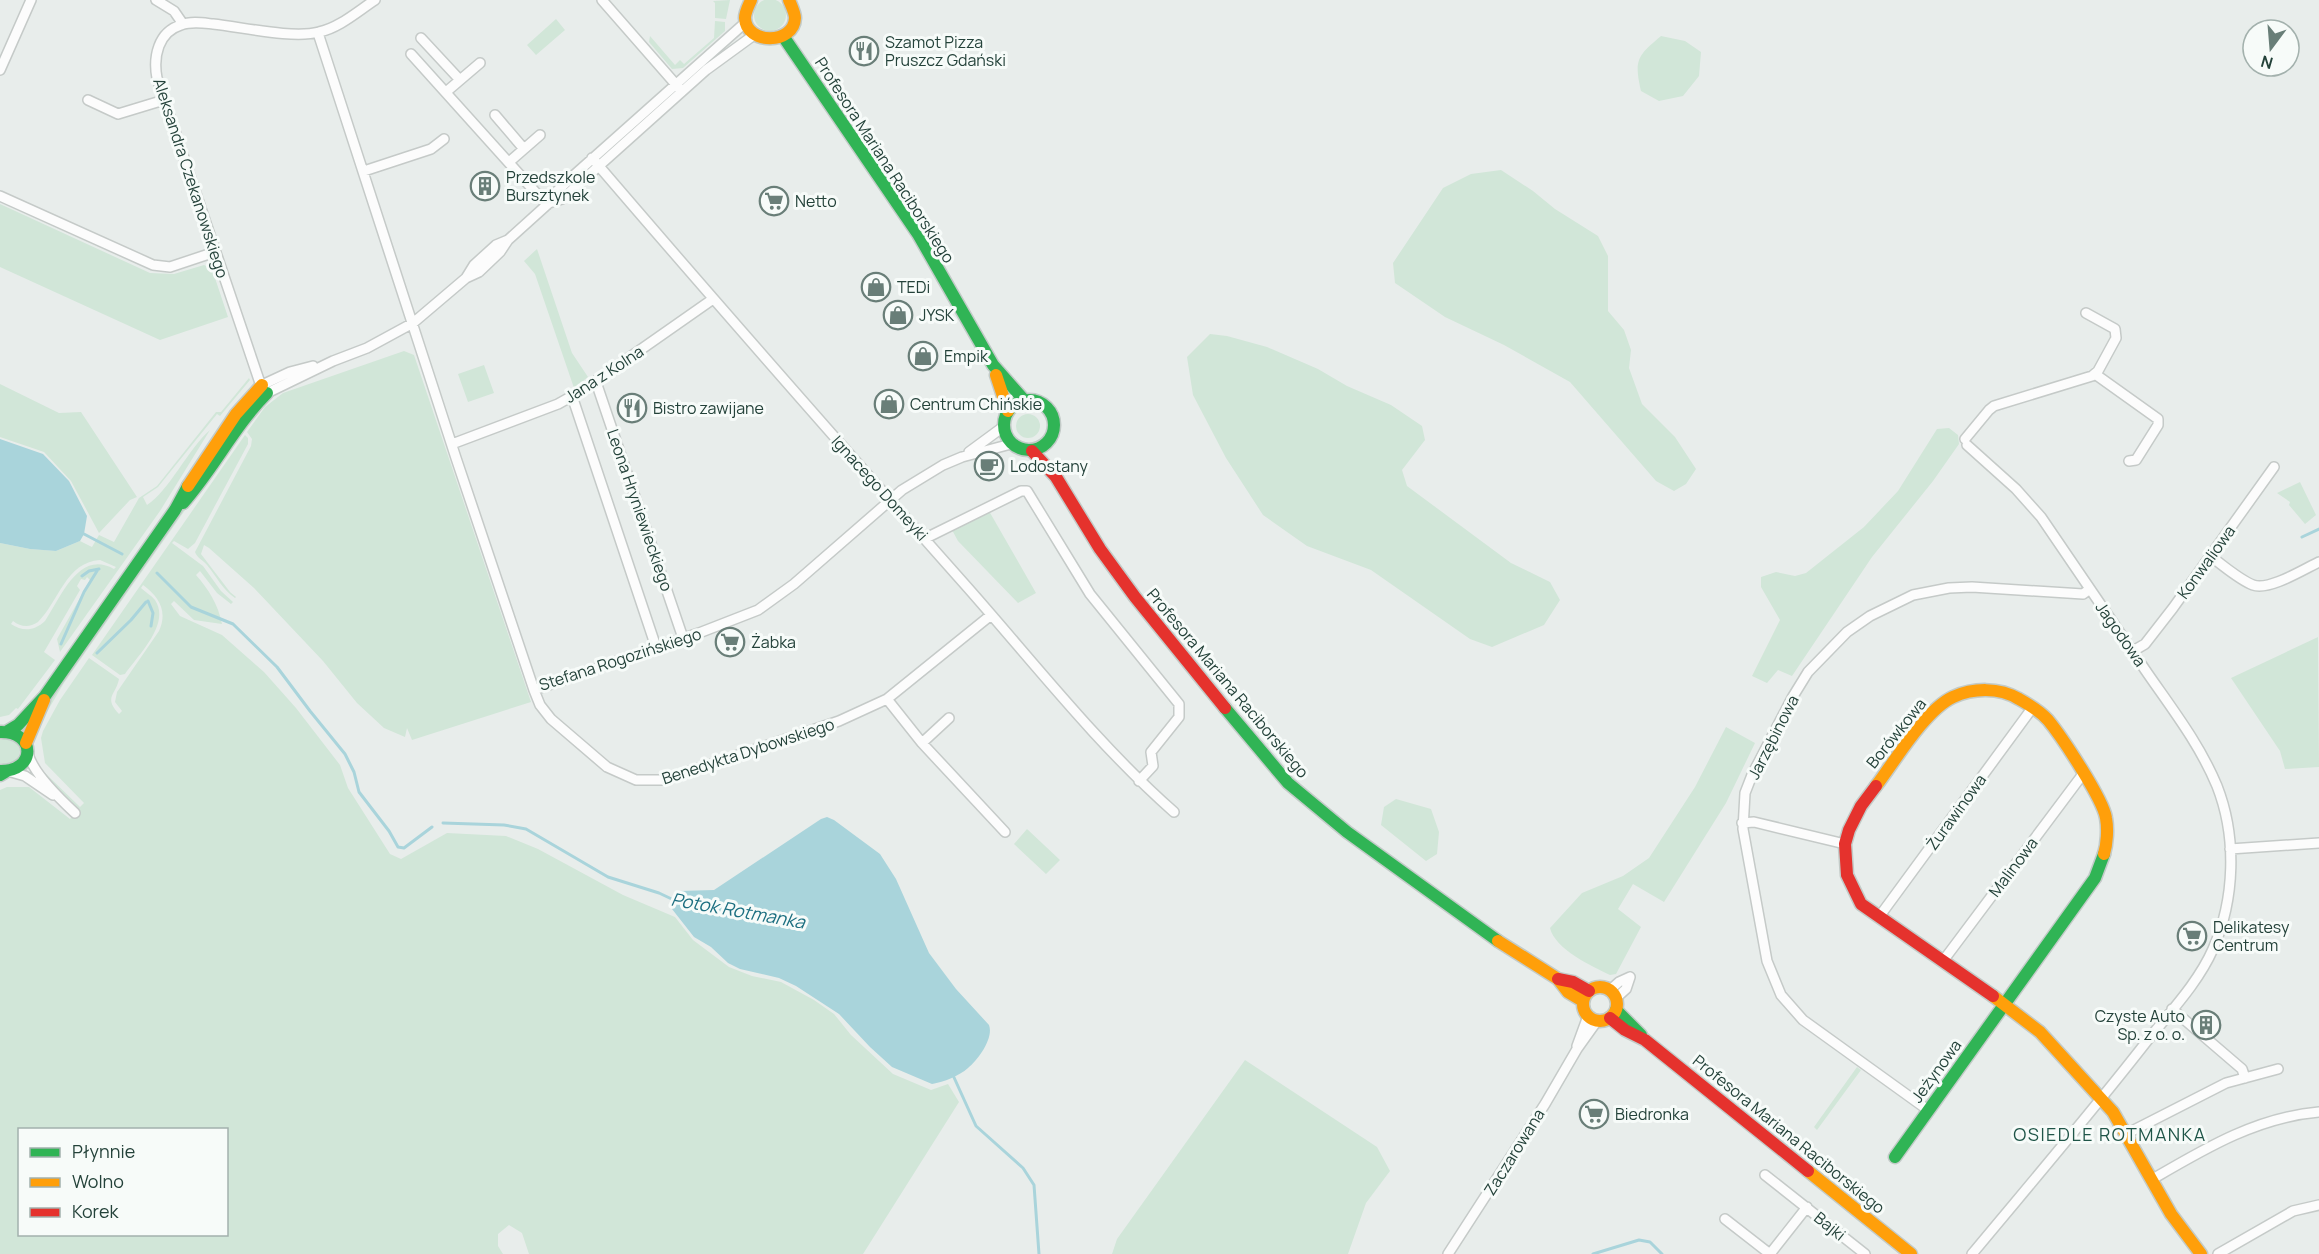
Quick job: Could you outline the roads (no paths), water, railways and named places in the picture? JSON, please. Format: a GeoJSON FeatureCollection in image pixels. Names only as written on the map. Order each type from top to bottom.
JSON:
{"type":"FeatureCollection","features":[{"type":"Feature","properties":{"kind":"main road"},"geometry":{"type":"LineString","coordinates":[[751,0],[747,8],[746,22],[754,35],[769,40],[783,36],[789,31],[795,16],[789,0]]}},
{"type":"Feature","properties":{"kind":"main road","name":"Profesora Mariana Raciborskiego"},"geometry":{"type":"LineString","coordinates":[[783,36],[918,234],[993,365],[1008,411]]}},
{"type":"Feature","properties":{"kind":"main road","name":"Profesora Mariana Raciborskiego"},"geometry":{"type":"LineString","coordinates":[[993,365],[1024,400]]}},
{"type":"Feature","properties":{"kind":"main road"},"geometry":{"type":"LineString","coordinates":[[2,732],[18,725],[45,696],[175,510],[202,480],[265,389]]}},
{"type":"Feature","properties":{"kind":"main road"},"geometry":{"type":"LineString","coordinates":[[1024,400],[1037,401],[1052,416],[1054,430],[1047,443],[1032,451],[1025,451],[1011,444],[1003,427],[1008,411],[1012,406],[1024,400]]}},
{"type":"Feature","properties":{"kind":"main road","name":"Profesora Mariana Raciborskiego"},"geometry":{"type":"LineString","coordinates":[[1047,443],[1056,477]]}},
{"type":"Feature","properties":{"kind":"main road","name":"Profesora Mariana Raciborskiego"},"geometry":{"type":"LineString","coordinates":[[1032,451],[1056,477],[1094,539],[1135,597],[1288,783],[1347,832],[1494,938],[1558,980],[1573,982],[1586,996]]}},
{"type":"Feature","properties":{"kind":"main road","name":"Borówkowa"},"geometry":{"type":"LineString","coordinates":[[2004,1005],[2095,878],[2106,848],[2106,817],[2097,794],[2047,718],[2018,698],[2002,692],[1985,690],[1967,692],[1951,698],[1933,710],[1861,806],[1845,844],[1845,860],[1851,883],[1861,904],[2040,1032],[2112,1112],[2177,1223],[2201,1254]]}},
{"type":"Feature","properties":{"kind":"main road"},"geometry":{"type":"LineString","coordinates":[[4,773],[24,764],[27,748],[45,696]]}},
{"type":"Feature","properties":{"kind":"main road"},"geometry":{"type":"LineString","coordinates":[[2,732],[19,735],[27,748]]}},
{"type":"Feature","properties":{"kind":"main road"},"geometry":{"type":"LineString","coordinates":[[1599,987],[1613,1004],[1592,1019],[1585,1012],[1586,996],[1599,987]]}},
{"type":"Feature","properties":{"kind":"main road","name":"Profesora Mariana Raciborskiego"},"geometry":{"type":"LineString","coordinates":[[1613,1004],[1625,1030],[1645,1040],[1911,1254]]}},
{"type":"Feature","properties":{"kind":"main road","name":"Jeżynowa"},"geometry":{"type":"LineString","coordinates":[[1895,1157],[2004,1005]]}},
{"type":"Feature","properties":{"kind":"street"},"geometry":{"type":"LineString","coordinates":[[0,70],[31,0]]}},
{"type":"Feature","properties":{"kind":"street"},"geometry":{"type":"LineString","coordinates":[[156,0],[174,11],[183,24],[210,24],[287,33],[318,33],[339,24],[375,0]]}},
{"type":"Feature","properties":{"kind":"street"},"geometry":{"type":"LineString","coordinates":[[602,0],[679,88]]}},
{"type":"Feature","properties":{"kind":"street"},"geometry":{"type":"LineString","coordinates":[[548,204],[562,199],[599,166],[746,22]]}},
{"type":"Feature","properties":{"kind":"street","name":"Aleksandra Czekanowskiego"},"geometry":{"type":"LineString","coordinates":[[183,24],[166,35],[156,54],[155,70],[256,374],[265,389]]}},
{"type":"Feature","properties":{"kind":"street","name":"Stefana Rogozińskiego"},"geometry":{"type":"LineString","coordinates":[[318,33],[534,690],[748,615],[766,605],[794,584],[890,500],[919,479],[962,457],[1003,427]]}},
{"type":"Feature","properties":{"kind":"street"},"geometry":{"type":"LineString","coordinates":[[265,389],[368,348],[413,323],[466,278],[479,272],[500,252],[508,240],[548,204],[555,192],[592,158],[679,88],[754,35]]}},
{"type":"Feature","properties":{"kind":"street"},"geometry":{"type":"LineString","coordinates":[[421,38],[460,80]]}},
{"type":"Feature","properties":{"kind":"street"},"geometry":{"type":"LineString","coordinates":[[411,54],[548,204]]}},
{"type":"Feature","properties":{"kind":"street"},"geometry":{"type":"LineString","coordinates":[[446,92],[480,63]]}},
{"type":"Feature","properties":{"kind":"street"},"geometry":{"type":"LineString","coordinates":[[88,100],[118,114],[164,100]]}},
{"type":"Feature","properties":{"kind":"street"},"geometry":{"type":"LineString","coordinates":[[495,115],[524,149]]}},
{"type":"Feature","properties":{"kind":"street"},"geometry":{"type":"LineString","coordinates":[[509,162],[540,135]]}},
{"type":"Feature","properties":{"kind":"street"},"geometry":{"type":"LineString","coordinates":[[364,171],[431,149],[444,139]]}},
{"type":"Feature","properties":{"kind":"street","name":"Ignacego Domeyki"},"geometry":{"type":"LineString","coordinates":[[592,158],[713,299],[1138,781],[1174,812]]}},
{"type":"Feature","properties":{"kind":"street"},"geometry":{"type":"LineString","coordinates":[[0,196],[153,265],[170,267],[215,252]]}},
{"type":"Feature","properties":{"kind":"street","name":"Jana z Kolna"},"geometry":{"type":"LineString","coordinates":[[452,444],[572,396],[596,382],[713,299]]}},
{"type":"Feature","properties":{"kind":"street"},"geometry":{"type":"LineString","coordinates":[[2086,313],[2117,332],[2116,338],[2095,374],[2158,419],[2158,425],[2136,460],[2129,461]]}},
{"type":"Feature","properties":{"kind":"street","name":"Jagodowa"},"geometry":{"type":"LineString","coordinates":[[1972,1254],[2101,1099],[2199,975],[2216,941],[2228,901],[2230,849],[2225,812],[2209,768],[2188,732],[2041,517],[2016,489],[1966,442],[1994,406],[2095,374]]}},
{"type":"Feature","properties":{"kind":"street","name":"Leona Hryniewieckiego"},"geometry":{"type":"LineString","coordinates":[[596,382],[683,638]]}},
{"type":"Feature","properties":{"kind":"street","name":"Leona Hryniewieckiego"},"geometry":{"type":"LineString","coordinates":[[572,396],[656,647]]}},
{"type":"Feature","properties":{"kind":"street","name":"Stefana Rogozińskiego"},"geometry":{"type":"LineString","coordinates":[[962,457],[1011,444]]}},
{"type":"Feature","properties":{"kind":"street","name":"Konwaliowa"},"geometry":{"type":"LineString","coordinates":[[2133,651],[2145,644],[2274,467]]}},
{"type":"Feature","properties":{"kind":"street"},"geometry":{"type":"LineString","coordinates":[[924,539],[1021,490],[1027,491],[1090,594],[1179,704],[1181,712],[1179,717],[1151,752],[1153,766],[1138,781]]}},
{"type":"Feature","properties":{"kind":"street"},"geometry":{"type":"LineString","coordinates":[[2210,555],[2247,582],[2260,586],[2270,585],[2319,562]]}},
{"type":"Feature","properties":{"kind":"street","name":"Jarzębinowa"},"geometry":{"type":"LineString","coordinates":[[1928,1110],[1803,1020],[1781,995],[1767,960],[1742,823],[1745,793],[1792,698],[1808,672],[1846,632],[1870,616],[1913,595],[1949,588],[1972,587],[2083,594],[2090,589]]}},
{"type":"Feature","properties":{"kind":"street","name":"Benedykta Dybowskiego"},"geometry":{"type":"LineString","coordinates":[[534,690],[540,705],[550,719],[600,762],[628,778],[646,782],[664,780],[839,721],[887,699],[991,615]]}},
{"type":"Feature","properties":{"kind":"street"},"geometry":{"type":"LineString","coordinates":[[887,699],[922,743],[1005,832]]}},
{"type":"Feature","properties":{"kind":"street","name":"Żurawinowa"},"geometry":{"type":"LineString","coordinates":[[1879,917],[2032,707]]}},
{"type":"Feature","properties":{"kind":"street"},"geometry":{"type":"LineString","coordinates":[[922,743],[949,718]]}},
{"type":"Feature","properties":{"kind":"street"},"geometry":{"type":"LineString","coordinates":[[27,748],[32,766],[57,797]]}},
{"type":"Feature","properties":{"kind":"street"},"geometry":{"type":"LineString","coordinates":[[4,773],[25,776],[57,797],[75,813]]}},
{"type":"Feature","properties":{"kind":"street","name":"Malinowa"},"geometry":{"type":"LineString","coordinates":[[1943,961],[2083,774]]}},
{"type":"Feature","properties":{"kind":"street"},"geometry":{"type":"LineString","coordinates":[[1742,823],[1754,822],[1845,844]]}},
{"type":"Feature","properties":{"kind":"street"},"geometry":{"type":"LineString","coordinates":[[2230,849],[2319,843]]}},
{"type":"Feature","properties":{"kind":"street"},"geometry":{"type":"LineString","coordinates":[[2172,1009],[2242,1068],[2244,1078]]}},
{"type":"Feature","properties":{"kind":"street","name":"Zaczarowana"},"geometry":{"type":"LineString","coordinates":[[1448,1254],[1545,1104],[1592,1019]]}},
{"type":"Feature","properties":{"kind":"street"},"geometry":{"type":"LineString","coordinates":[[2126,1134],[2226,1083],[2278,1069]]}},
{"type":"Feature","properties":{"kind":"street"},"geometry":{"type":"LineString","coordinates":[[2151,1180],[2253,1126],[2286,1116],[2319,1112]]}},
{"type":"Feature","properties":{"kind":"street","name":"Bajki"},"geometry":{"type":"LineString","coordinates":[[1765,1175],[1865,1254]]}},
{"type":"Feature","properties":{"kind":"street"},"geometry":{"type":"LineString","coordinates":[[2218,1254],[2294,1212],[2319,1205]]}},
{"type":"Feature","properties":{"kind":"street","name":"Bajki"},"geometry":{"type":"LineString","coordinates":[[1770,1254],[1807,1207]]}},
{"type":"Feature","properties":{"kind":"street"},"geometry":{"type":"LineString","coordinates":[[1725,1218],[1770,1254]]}},
{"type":"Feature","properties":{"kind":"street","name":"Bajki"},"geometry":{"type":"LineString","coordinates":[[1847,1254],[1854,1245]]}},
{"type":"Feature","properties":{"kind":"water"},"geometry":{"type":"Polygon","coordinates":[[[0,439],[43,454],[69,481],[87,516],[84,534],[80,541],[56,551],[0,543],[0,439]]]}},
{"type":"Feature","properties":{"kind":"water"},"geometry":{"type":"Polygon","coordinates":[[[827,817],[880,854],[896,879],[929,953],[956,989],[989,1025],[989,1036],[980,1054],[968,1068],[956,1076],[932,1084],[892,1067],[839,1014],[796,986],[779,978],[740,969],[728,963],[711,947],[694,937],[672,909],[679,891],[714,890],[827,817]]]}},
{"type":"Feature","properties":{"kind":"waterway"},"geometry":{"type":"LineString","coordinates":[[2302,537],[2319,529]]}},
{"type":"Feature","properties":{"kind":"waterway","name":"Potok Rotmanka"},"geometry":{"type":"LineString","coordinates":[[84,534],[122,554]]}},
{"type":"Feature","properties":{"kind":"waterway"},"geometry":{"type":"LineString","coordinates":[[82,576],[89,571],[99,569]]}},
{"type":"Feature","properties":{"kind":"waterway"},"geometry":{"type":"LineString","coordinates":[[61,644],[84,592],[97,571]]}},
{"type":"Feature","properties":{"kind":"waterway","name":"Potok Rotmanka"},"geometry":{"type":"LineString","coordinates":[[157,573],[191,607],[233,624],[277,667],[345,754],[354,772],[359,792],[389,831],[398,847],[404,848],[432,827]]}},
{"type":"Feature","properties":{"kind":"waterway"},"geometry":{"type":"LineString","coordinates":[[148,601],[153,613],[151,626]]}},
{"type":"Feature","properties":{"kind":"waterway"},"geometry":{"type":"LineString","coordinates":[[97,653],[146,602]]}},
{"type":"Feature","properties":{"kind":"waterway","name":"Potok Rotmanka"},"geometry":{"type":"LineString","coordinates":[[443,823],[504,825],[526,829],[608,877],[659,893],[678,902]]}},
{"type":"Feature","properties":{"kind":"waterway","name":"Potok Rotmanka"},"geometry":{"type":"LineString","coordinates":[[952,1073],[976,1126],[1023,1168],[1034,1185],[1039,1254]]}},
{"type":"Feature","properties":{"kind":"waterway","name":"Potok Rotmanka"},"geometry":{"type":"LineString","coordinates":[[1593,1254],[1639,1240],[1650,1242],[1662,1254]]}},
{"type":"Feature","properties":{"kind":"place","name":"Szamot Pizza Pruszcz Gdański"},"geometry":{"type":"Point","coordinates":[864,51]}},
{"type":"Feature","properties":{"kind":"place","name":"Przedszkole Bursztynek"},"geometry":{"type":"Point","coordinates":[485,186]}},
{"type":"Feature","properties":{"kind":"place","name":"Netto"},"geometry":{"type":"Point","coordinates":[774,201]}},
{"type":"Feature","properties":{"kind":"place","name":"TEDi"},"geometry":{"type":"Point","coordinates":[876,287]}},
{"type":"Feature","properties":{"kind":"place","name":"JYSK"},"geometry":{"type":"Point","coordinates":[898,315]}},
{"type":"Feature","properties":{"kind":"place","name":"Empik"},"geometry":{"type":"Point","coordinates":[923,356]}},
{"type":"Feature","properties":{"kind":"place","name":"Centrum Chińskie"},"geometry":{"type":"Point","coordinates":[889,404]}},
{"type":"Feature","properties":{"kind":"place","name":"Bistro zawijane"},"geometry":{"type":"Point","coordinates":[632,408]}},
{"type":"Feature","properties":{"kind":"place","name":"Lodostany"},"geometry":{"type":"Point","coordinates":[989,466]}},
{"type":"Feature","properties":{"kind":"place","name":"Żabka"},"geometry":{"type":"Point","coordinates":[730,642]}},
{"type":"Feature","properties":{"kind":"place","name":"Delikatesy Centrum"},"geometry":{"type":"Point","coordinates":[2192,936]}},
{"type":"Feature","properties":{"kind":"place","name":"Czyste Auto Sp. z o. o."},"geometry":{"type":"Point","coordinates":[2206,1025]}},
{"type":"Feature","properties":{"kind":"place","name":"Biedronka"},"geometry":{"type":"Point","coordinates":[1594,1114]}},
{"type":"Feature","properties":{"kind":"district","name":"OSIEDLE ROTMANKA"},"geometry":{"type":"Point","coordinates":[2110,1135]}}]}
